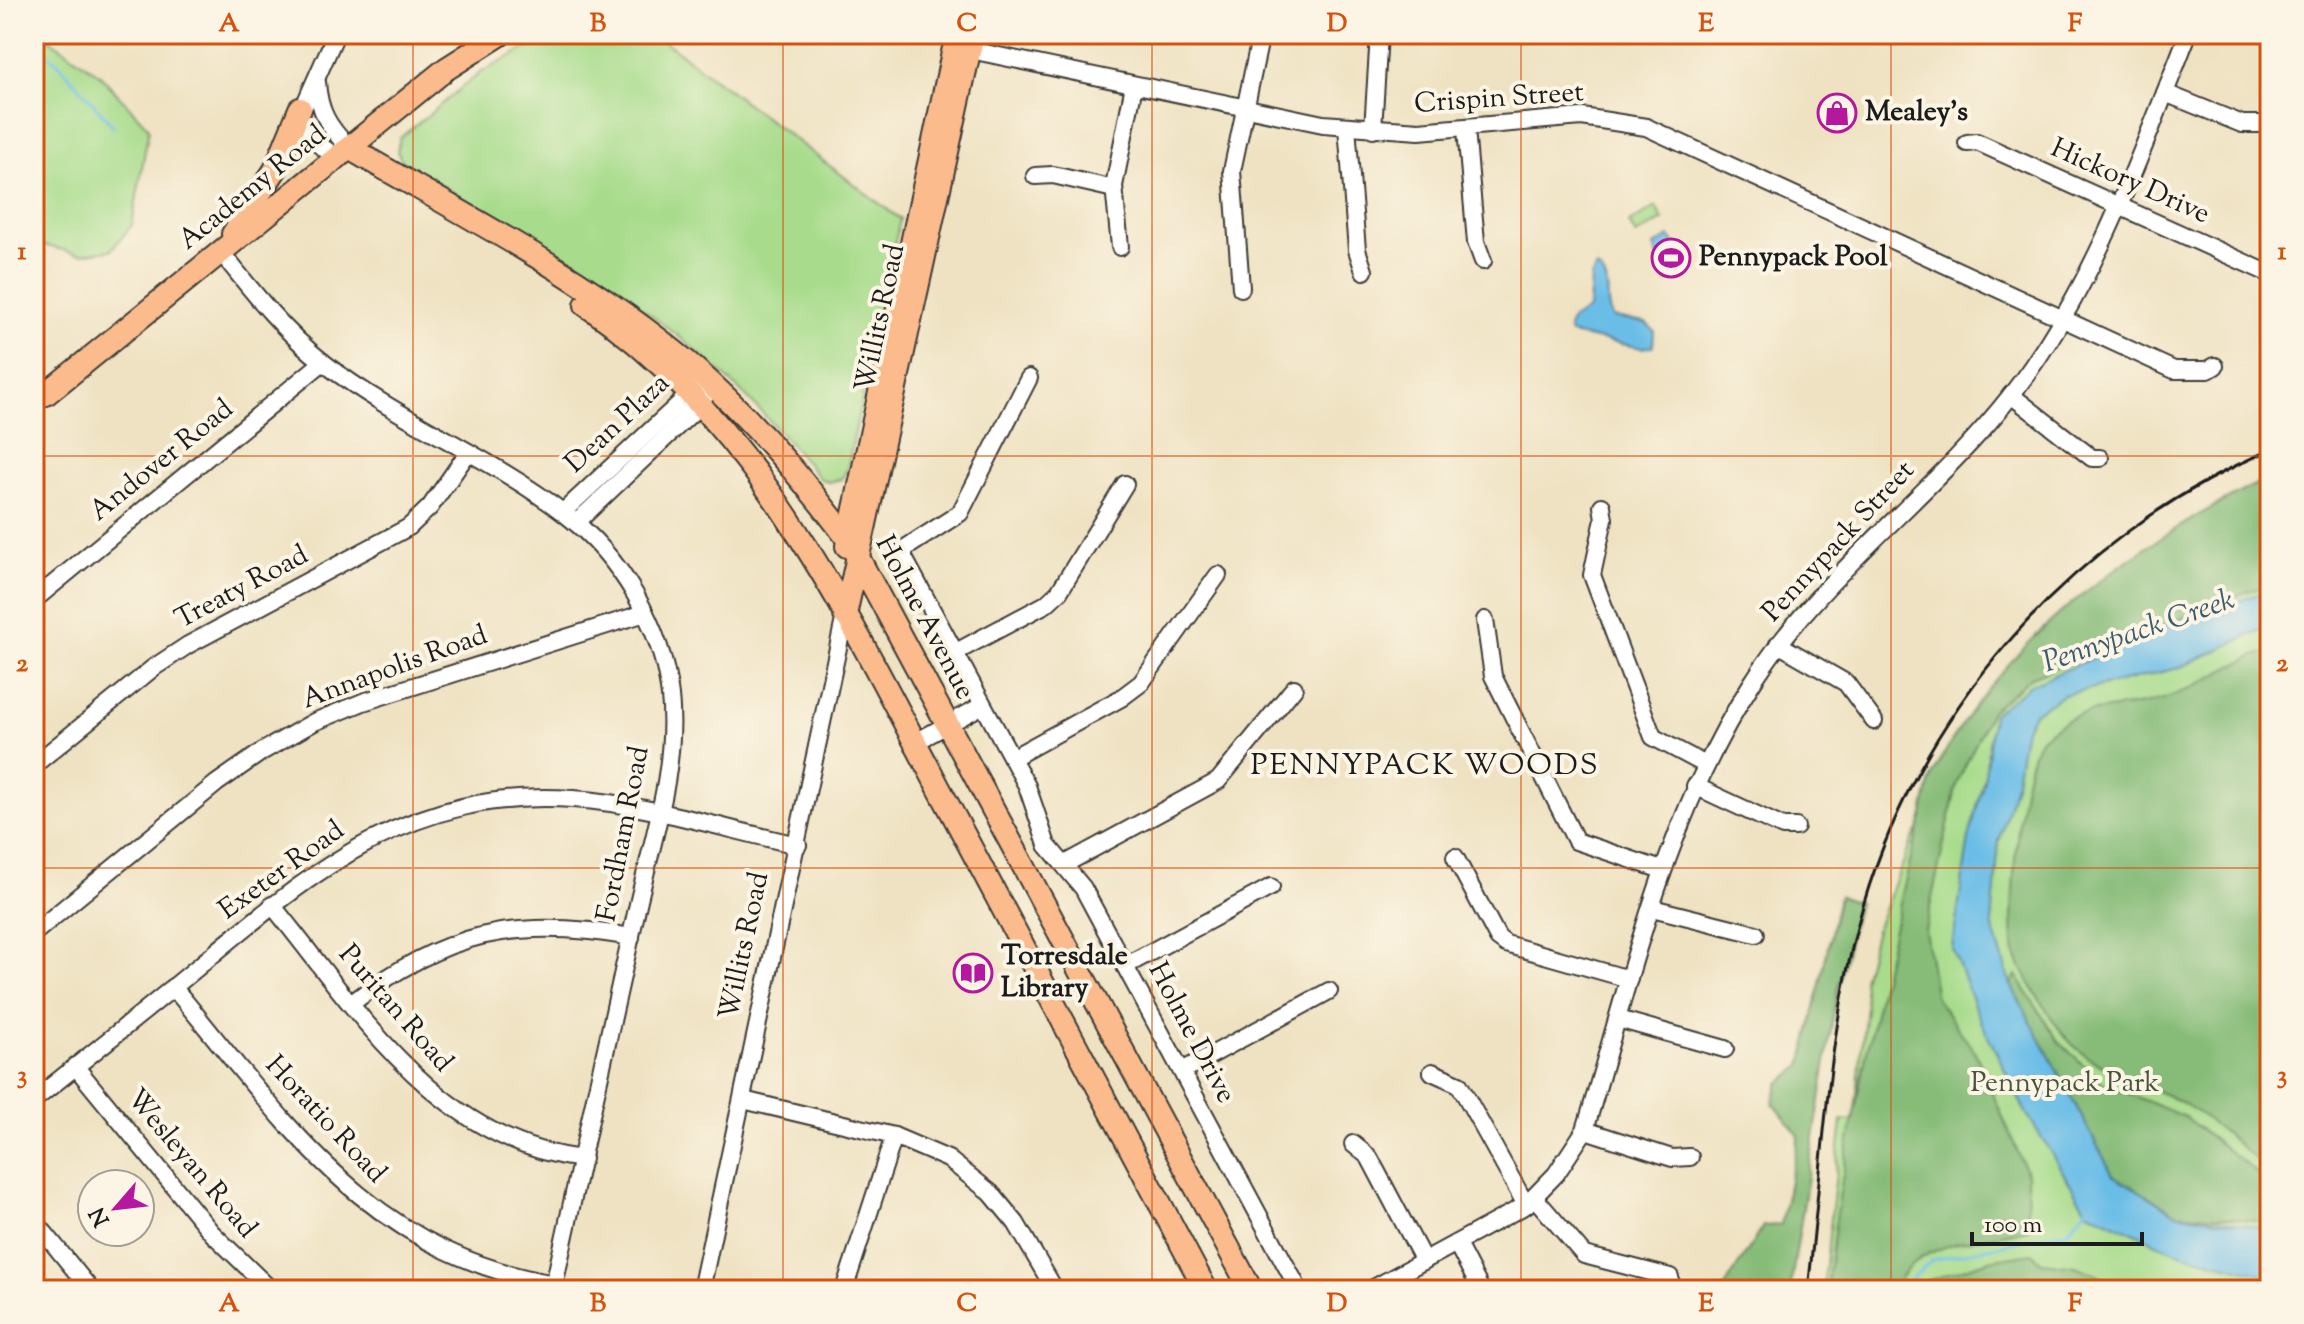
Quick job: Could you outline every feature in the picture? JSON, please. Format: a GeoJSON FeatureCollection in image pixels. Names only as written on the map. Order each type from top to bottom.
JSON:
{"type":"FeatureCollection","features":[{"type":"Feature","properties":{"kind":"main road","name":"Academy Road"},"geometry":{"type":"LineString","coordinates":[[37,396],[221,252],[446,69],[501,34]]}},
{"type":"Feature","properties":{"kind":"main road","name":"Willits Road"},"geometry":{"type":"LineString","coordinates":[[845,615],[848,539],[964,41]]}},
{"type":"Feature","properties":{"kind":"main road","name":"Willits Road"},"geometry":{"type":"LineString","coordinates":[[845,615],[859,560],[964,41]]}},
{"type":"Feature","properties":{"kind":"main road"},"geometry":{"type":"LineString","coordinates":[[221,252],[275,170],[300,109]]}},
{"type":"Feature","properties":{"kind":"main road","name":"Holme Avenue"},"geometry":{"type":"LineString","coordinates":[[343,153],[595,293],[701,392],[775,448],[848,539],[1251,1290]]}},
{"type":"Feature","properties":{"kind":"main road","name":"Holme Avenue"},"geometry":{"type":"LineString","coordinates":[[701,392],[763,478],[845,615],[1206,1290]]}},
{"type":"Feature","properties":{"kind":"main road"},"geometry":{"type":"LineString","coordinates":[[1078,1047],[1111,1030]]}},
{"type":"Feature","properties":{"kind":"street"},"geometry":{"type":"LineString","coordinates":[[336,34],[317,82],[300,109],[302,126],[309,137],[343,153]]}},
{"type":"Feature","properties":{"kind":"street"},"geometry":{"type":"LineString","coordinates":[[1241,288],[1232,182],[1261,34]]}},
{"type":"Feature","properties":{"kind":"street"},"geometry":{"type":"LineString","coordinates":[[1373,129],[1379,34]]}},
{"type":"Feature","properties":{"kind":"street","name":"Pennypack Street"},"geometry":{"type":"LineString","coordinates":[[1370,1290],[1530,1201],[1572,1153],[1585,1130],[1662,870],[1704,764],[1778,644],[1838,573],[1955,459],[2011,395],[2062,316],[2120,207],[2188,34]]}},
{"type":"Feature","properties":{"kind":"street","name":"Crispin Street"},"geometry":{"type":"LineString","coordinates":[[964,41],[1134,85],[1347,127],[1466,129],[1582,117],[1646,127],[2174,370],[2208,370],[2215,366]]}},
{"type":"Feature","properties":{"kind":"street"},"geometry":{"type":"LineString","coordinates":[[317,82],[319,107],[343,153]]}},
{"type":"Feature","properties":{"kind":"street"},"geometry":{"type":"LineString","coordinates":[[1120,247],[1114,189],[1134,85]]}},
{"type":"Feature","properties":{"kind":"street"},"geometry":{"type":"LineString","coordinates":[[2165,93],[2242,124],[2268,124]]}},
{"type":"Feature","properties":{"kind":"street"},"geometry":{"type":"LineString","coordinates":[[1347,127],[1357,250],[1364,271]]}},
{"type":"Feature","properties":{"kind":"street"},"geometry":{"type":"LineString","coordinates":[[1466,129],[1476,242],[1483,261]]}},
{"type":"Feature","properties":{"kind":"street","name":"Hickory Drive"},"geometry":{"type":"LineString","coordinates":[[1967,143],[1977,142],[2270,274]]}},
{"type":"Feature","properties":{"kind":"street"},"geometry":{"type":"LineString","coordinates":[[1035,176],[1053,175],[1114,189]]}},
{"type":"Feature","properties":{"kind":"street","name":"Fordham Road"},"geometry":{"type":"LineString","coordinates":[[221,252],[281,324],[323,362],[570,518],[604,550],[645,613],[660,654],[670,696],[668,747],[658,813],[554,1287]]}},
{"type":"Feature","properties":{"kind":"street","name":"Andover Road"},"geometry":{"type":"LineString","coordinates":[[34,600],[323,362]]}},
{"type":"Feature","properties":{"kind":"street","name":"Holme Drive"},"geometry":{"type":"LineString","coordinates":[[1029,378],[960,513],[904,549],[904,558],[1027,786],[1047,845],[1083,888],[1299,1290]]}},
{"type":"Feature","properties":{"kind":"street","name":"Dean Plaza"},"geometry":{"type":"LineString","coordinates":[[570,518],[701,392]]}},
{"type":"Feature","properties":{"kind":"street"},"geometry":{"type":"LineString","coordinates":[[2011,395],[2092,458],[2100,458]]}},
{"type":"Feature","properties":{"kind":"street","name":"Treaty Road"},"geometry":{"type":"LineString","coordinates":[[34,765],[153,668],[188,645],[409,527],[430,507],[467,454]]}},
{"type":"Feature","properties":{"kind":"street"},"geometry":{"type":"LineString","coordinates":[[956,652],[1046,604],[1059,592],[1125,484]]}},
{"type":"Feature","properties":{"kind":"street"},"geometry":{"type":"LineString","coordinates":[[1602,506],[1604,519],[1592,575],[1653,737],[1704,764]]}},
{"type":"Feature","properties":{"kind":"street"},"geometry":{"type":"LineString","coordinates":[[1012,758],[1121,698],[1141,683],[1218,575]]}},
{"type":"Feature","properties":{"kind":"street","name":"Annapolis Road"},"geometry":{"type":"LineString","coordinates":[[34,933],[217,783],[263,751],[314,722],[363,702],[645,613]]}},
{"type":"Feature","properties":{"kind":"street","name":"Willits Road"},"geometry":{"type":"LineString","coordinates":[[701,1290],[845,615]]}},
{"type":"Feature","properties":{"kind":"street"},"geometry":{"type":"LineString","coordinates":[[1485,620],[1493,676],[1576,841],[1662,870]]}},
{"type":"Feature","properties":{"kind":"street"},"geometry":{"type":"LineString","coordinates":[[1778,644],[1846,683],[1874,721]]}},
{"type":"Feature","properties":{"kind":"street"},"geometry":{"type":"LineString","coordinates":[[1065,864],[1218,781],[1294,688]]}},
{"type":"Feature","properties":{"kind":"street"},"geometry":{"type":"LineString","coordinates":[[914,743],[983,705]]}},
{"type":"Feature","properties":{"kind":"street"},"geometry":{"type":"LineString","coordinates":[[1695,786],[1783,827],[1796,827]]}},
{"type":"Feature","properties":{"kind":"street","name":"Exeter Road"},"geometry":{"type":"LineString","coordinates":[[34,1100],[305,879],[366,841],[424,817],[528,798],[573,799],[658,813],[798,845]]}},
{"type":"Feature","properties":{"kind":"street"},"geometry":{"type":"LineString","coordinates":[[1455,857],[1498,938],[1506,944],[1629,979]]}},
{"type":"Feature","properties":{"kind":"street"},"geometry":{"type":"LineString","coordinates":[[1125,966],[1271,887]]}},
{"type":"Feature","properties":{"kind":"street","name":"Puritan Road"},"geometry":{"type":"LineString","coordinates":[[272,905],[407,1068],[461,1114],[522,1145],[583,1159]]}},
{"type":"Feature","properties":{"kind":"street"},"geometry":{"type":"LineString","coordinates":[[1652,908],[1756,934]]}},
{"type":"Feature","properties":{"kind":"street"},"geometry":{"type":"LineString","coordinates":[[352,1003],[406,964],[440,948],[489,932],[554,926],[631,937]]}},
{"type":"Feature","properties":{"kind":"street","name":"Horatio Road"},"geometry":{"type":"LineString","coordinates":[[173,987],[310,1150],[368,1205],[432,1245],[466,1260],[554,1287]]}},
{"type":"Feature","properties":{"kind":"street"},"geometry":{"type":"LineString","coordinates":[[1182,1071],[1329,991]]}},
{"type":"Feature","properties":{"kind":"street"},"geometry":{"type":"LineString","coordinates":[[1618,1019],[1725,1049]]}},
{"type":"Feature","properties":{"kind":"street","name":"Wesleyan Road"},"geometry":{"type":"LineString","coordinates":[[75,1066],[212,1233],[271,1290]]}},
{"type":"Feature","properties":{"kind":"street"},"geometry":{"type":"LineString","coordinates":[[1432,1072],[1459,1084],[1530,1201],[1584,1255],[1670,1277]]}},
{"type":"Feature","properties":{"kind":"street"},"geometry":{"type":"LineString","coordinates":[[743,1100],[894,1136],[948,1159],[991,1193],[1034,1249],[1055,1290]]}},
{"type":"Feature","properties":{"kind":"street"},"geometry":{"type":"LineString","coordinates":[[1585,1130],[1672,1158],[1690,1157]]}},
{"type":"Feature","properties":{"kind":"street"},"geometry":{"type":"LineString","coordinates":[[844,1290],[894,1136]]}},
{"type":"Feature","properties":{"kind":"street"},"geometry":{"type":"LineString","coordinates":[[1353,1144],[1369,1157],[1424,1261]]}},
{"type":"Feature","properties":{"kind":"street"},"geometry":{"type":"LineString","coordinates":[[34,1220],[91,1290]]}},
{"type":"Feature","properties":{"kind":"street"},"geometry":{"type":"LineString","coordinates":[[1457,1244],[1481,1290]]}},
{"type":"Feature","properties":{"kind":"green space"},"geometry":{"type":"Polygon","coordinates":[[[34,34],[42,34],[100,75],[149,128],[132,225],[111,250],[79,254],[34,243],[34,34]]]}},
{"type":"Feature","properties":{"kind":"green space"},"geometry":{"type":"Polygon","coordinates":[[[552,34],[655,34],[900,219],[847,470],[841,479],[828,482],[819,478],[745,396],[662,323],[577,266],[402,161],[397,151],[400,138],[480,73],[552,34]]]}},
{"type":"Feature","properties":{"kind":"green space"},"geometry":{"type":"Polygon","coordinates":[[[1656,207],[1663,220],[1636,235],[1629,223],[1656,207]]]}},
{"type":"Feature","properties":{"kind":"green space"},"geometry":{"type":"Polygon","coordinates":[[[2270,477],[2270,586],[2249,591],[2031,677],[1991,711],[1957,783],[1925,930],[1936,998],[1975,1052],[2027,1174],[2028,1229],[1971,1240],[1932,1252],[1903,1274],[1895,1290],[1827,1290],[1839,1197],[1865,1058],[1902,894],[1934,773],[1963,724],[1996,678],[2078,598],[2171,532],[2270,477]]]}},
{"type":"Feature","properties":{"kind":"green space","name":"Pennypack Park"},"geometry":{"type":"Polygon","coordinates":[[[2270,489],[2270,1290],[1823,1290],[1842,1120],[1854,1121],[1866,1007],[1863,980],[1876,930],[1913,838],[1987,711],[2270,489]]]}},
{"type":"Feature","properties":{"kind":"green space"},"geometry":{"type":"Polygon","coordinates":[[[2270,651],[2270,1171],[2195,1111],[2111,1071],[2072,1044],[2024,973],[2015,952],[2012,909],[2021,807],[2033,752],[2041,738],[2069,719],[2098,710],[2160,700],[2270,651]]]}},
{"type":"Feature","properties":{"kind":"green space"},"geometry":{"type":"Polygon","coordinates":[[[1839,896],[1858,903],[1837,992],[1790,1290],[1723,1290],[1763,1226],[1781,1225],[1799,1136],[1773,1103],[1779,1083],[1802,1066],[1839,896]]]}},
{"type":"Feature","properties":{"kind":"green space"},"geometry":{"type":"Polygon","coordinates":[[[2016,975],[2059,1042],[2103,1083],[2185,1117],[2270,1183],[2270,1222],[2176,1213],[2113,1175],[2011,985],[2016,975]]]}},
{"type":"Feature","properties":{"kind":"green space"},"geometry":{"type":"Polygon","coordinates":[[[2032,1253],[2042,1262],[2076,1266],[2133,1290],[1918,1290],[1920,1283],[1989,1260],[2032,1253]]]}},
{"type":"Feature","properties":{"kind":"water","name":"Pennypack Pool"},"geometry":{"type":"Polygon","coordinates":[[[1670,237],[1691,269],[1668,282],[1654,246],[1670,237]]]}},
{"type":"Feature","properties":{"kind":"water"},"geometry":{"type":"Polygon","coordinates":[[[1597,268],[1606,279],[1608,306],[1613,318],[1646,323],[1654,331],[1653,346],[1642,348],[1570,334],[1568,328],[1572,319],[1589,309],[1591,277],[1597,268]]]}},
{"type":"Feature","properties":{"kind":"water"},"geometry":{"type":"Polygon","coordinates":[[[2270,590],[2270,626],[2179,668],[2063,695],[2034,713],[2024,732],[2016,781],[1999,841],[1992,924],[2011,985],[2113,1175],[2176,1213],[2270,1229],[2270,1276],[2176,1252],[2086,1210],[2024,1109],[1977,1013],[1952,948],[1969,838],[1985,775],[1993,714],[2030,685],[2170,625],[2270,590]]]}},
{"type":"Feature","properties":{"kind":"waterway"},"geometry":{"type":"LineString","coordinates":[[34,43],[60,65],[114,127]]}},
{"type":"Feature","properties":{"kind":"waterway"},"geometry":{"type":"LineString","coordinates":[[1906,1290],[1910,1281],[1932,1260],[2068,1231],[2088,1206]]}},
{"type":"Feature","properties":{"kind":"railway"},"geometry":{"type":"LineString","coordinates":[[1808,1290],[1832,1060],[1848,969],[1858,924],[1883,847],[1918,773],[1960,704],[2010,640],[2067,582],[2129,530],[2197,486],[2270,450]]}},
{"type":"Feature","properties":{"kind":"place","name":"Mealey's"},"geometry":{"type":"Point","coordinates":[1837,113]}},
{"type":"Feature","properties":{"kind":"place","name":"Pennypack Pool"},"geometry":{"type":"Point","coordinates":[1671,258]}},
{"type":"Feature","properties":{"kind":"place","name":"Torresdale Library"},"geometry":{"type":"Point","coordinates":[973,973]}},
{"type":"Feature","properties":{"kind":"district","name":"PENNYPACK WOODS"},"geometry":{"type":"Point","coordinates":[1425,766]}},
{"type":"Feature","properties":{"kind":"water label","name":"Pennypack Creek"},"geometry":{"type":"Point","coordinates":[2139,632]}}]}
